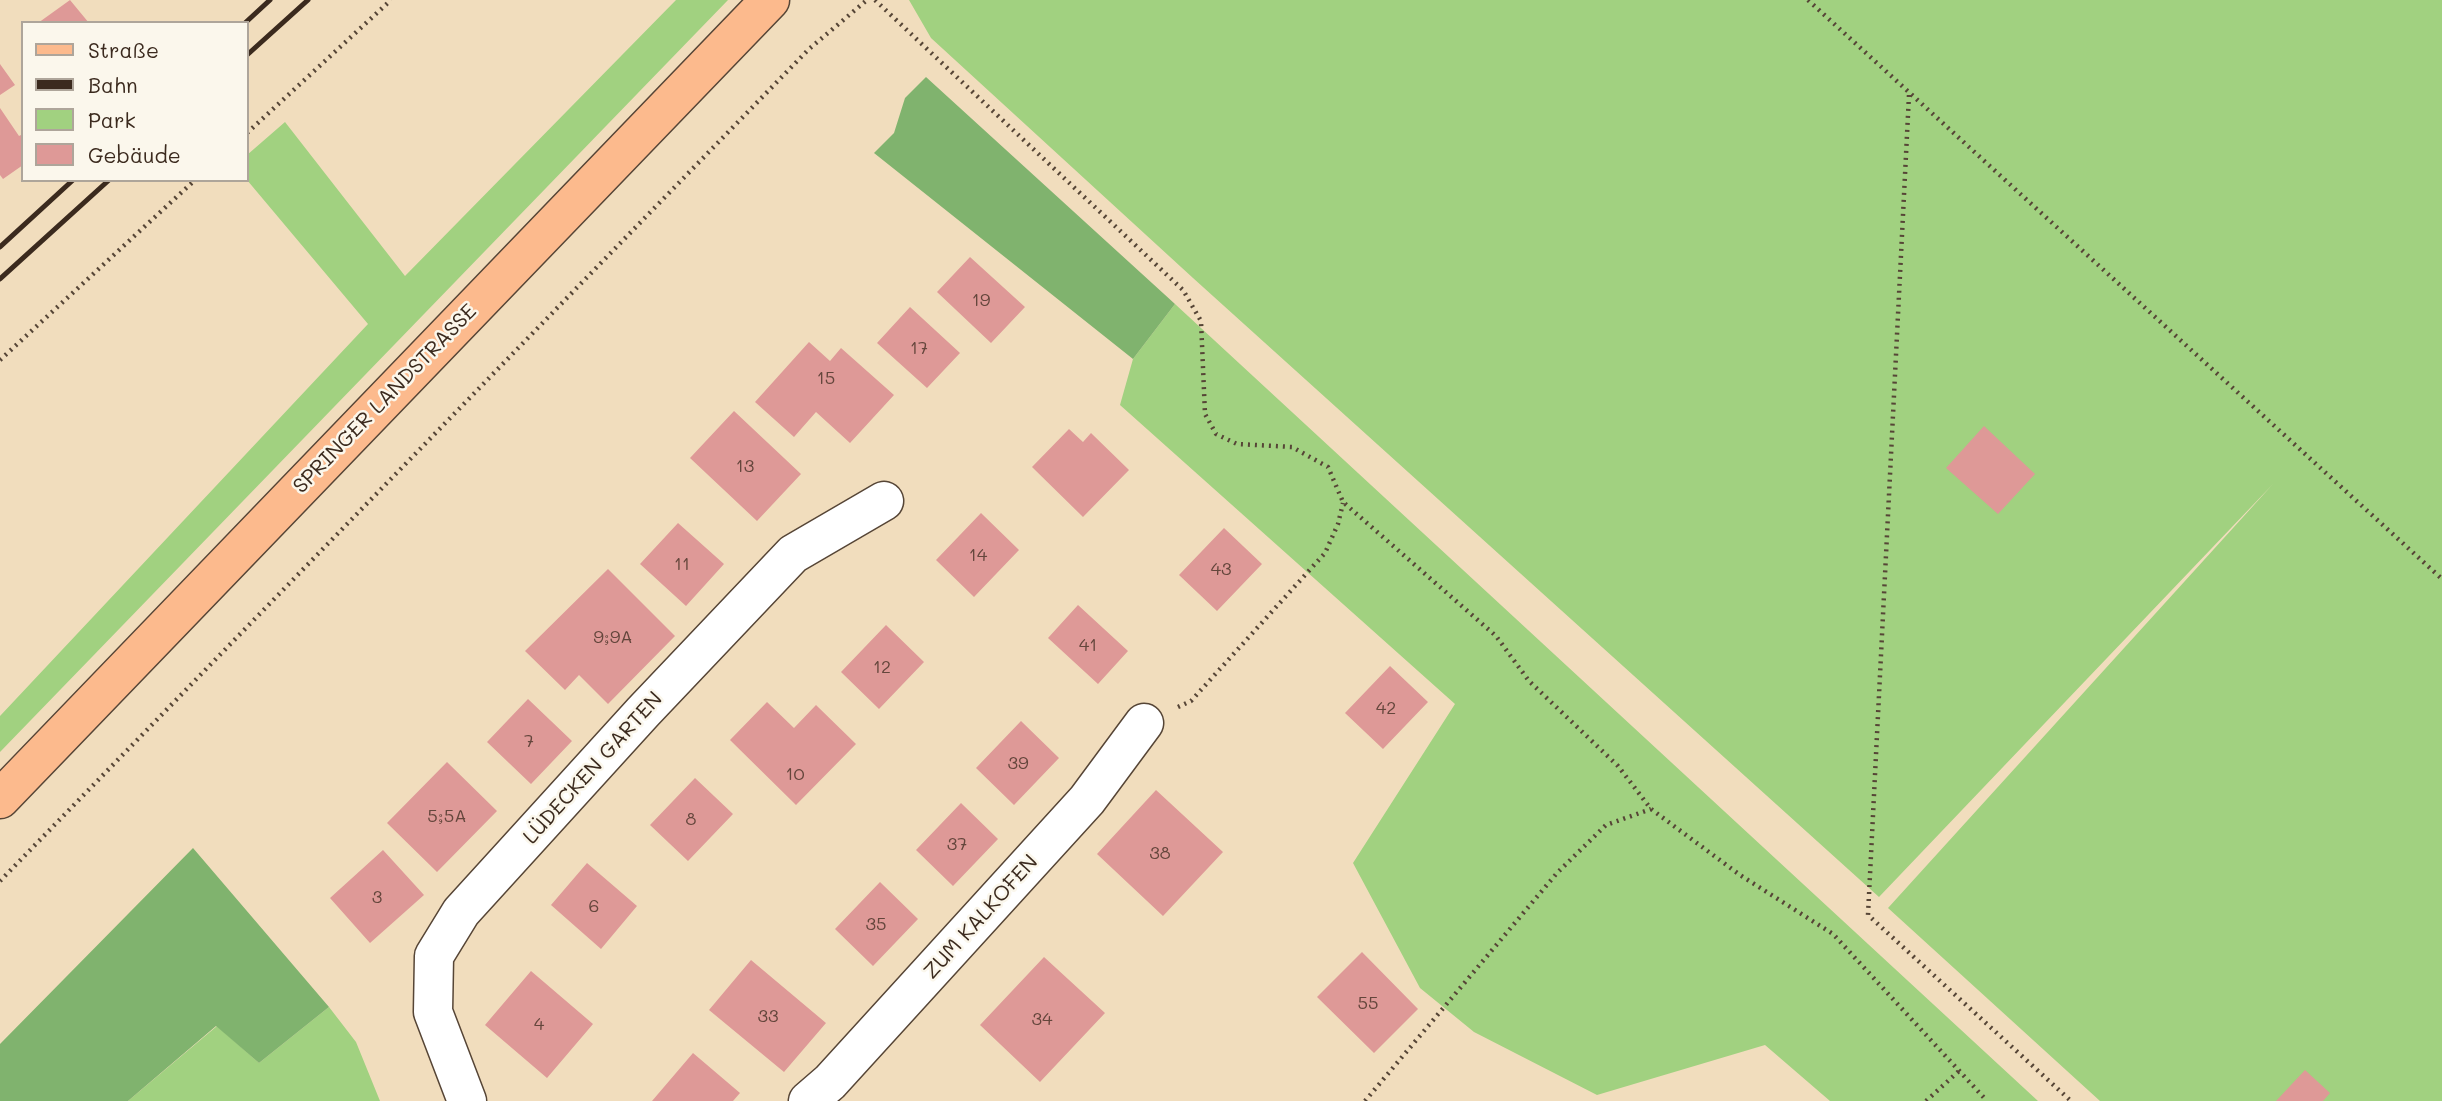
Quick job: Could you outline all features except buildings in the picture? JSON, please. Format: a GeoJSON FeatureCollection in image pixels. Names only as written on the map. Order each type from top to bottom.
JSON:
{"type":"FeatureCollection","features":[{"type":"Feature","properties":{"kind":"main road","name":"SPRINGER LANDSTRASSE"},"geometry":{"type":"LineString","coordinates":[[0,799],[770,0]]}},
{"type":"Feature","properties":{"kind":"street","name":"LÜDECKEN GARTEN"},"geometry":{"type":"LineString","coordinates":[[467,1101],[433,1012],[434,956],[461,912],[643,712],[793,554],[884,501]]}},
{"type":"Feature","properties":{"kind":"street","name":"ZUM KALKOFEN"},"geometry":{"type":"LineString","coordinates":[[808,1101],[839,1072],[1087,800],[1143,723]]}},
{"type":"Feature","properties":{"kind":"path"},"geometry":{"type":"LineString","coordinates":[[248,132],[391,0]]}},
{"type":"Feature","properties":{"kind":"path"},"geometry":{"type":"LineString","coordinates":[[0,881],[810,48],[867,0]]}},
{"type":"Feature","properties":{"kind":"path"},"geometry":{"type":"LineString","coordinates":[[875,0],[1183,290],[1200,321],[1205,414],[1216,435],[1237,443],[1292,447],[1328,467],[1343,502],[1496,636],[1529,681],[1618,766],[1651,809],[1740,874],[1833,934],[1987,1101]]}},
{"type":"Feature","properties":{"kind":"path"},"geometry":{"type":"LineString","coordinates":[[1808,0],[2442,579]]}},
{"type":"Feature","properties":{"kind":"path"},"geometry":{"type":"LineString","coordinates":[[1909,95],[1868,915],[2071,1101]]}},
{"type":"Feature","properties":{"kind":"path"},"geometry":{"type":"LineString","coordinates":[[0,360],[193,182]]}},
{"type":"Feature","properties":{"kind":"path"},"geometry":{"type":"LineString","coordinates":[[1143,723],[1191,701],[1325,552],[1338,524],[1343,502]]}},
{"type":"Feature","properties":{"kind":"path"},"geometry":{"type":"LineString","coordinates":[[1365,1101],[1557,873],[1606,825],[1651,809]]}},
{"type":"Feature","properties":{"kind":"path"},"geometry":{"type":"LineString","coordinates":[[1926,1101],[1959,1071]]}},
{"type":"Feature","properties":{"kind":"green space"},"geometry":{"type":"Polygon","coordinates":[[[676,0],[728,0],[0,752],[0,716],[368,324],[248,181],[248,154],[285,122],[405,276],[676,0]]]}},
{"type":"Feature","properties":{"kind":"green space"},"geometry":{"type":"Polygon","coordinates":[[[909,0],[2442,0],[2442,1101],[2100,1101],[1888,908],[2273,484],[1879,897],[931,38],[909,0]]]}},
{"type":"Feature","properties":{"kind":"green space"},"geometry":{"type":"Polygon","coordinates":[[[926,77],[1175,304],[1133,359],[874,153],[894,133],[905,98],[926,77]]]}},
{"type":"Feature","properties":{"kind":"green space"},"geometry":{"type":"Polygon","coordinates":[[[1175,304],[2038,1101],[1830,1101],[1765,1045],[1597,1095],[1474,1032],[1420,988],[1353,863],[1455,704],[1120,405],[1133,359],[1175,304]]]}},
{"type":"Feature","properties":{"kind":"green space"},"geometry":{"type":"Polygon","coordinates":[[[193,848],[329,1007],[259,1063],[216,1026],[128,1101],[0,1101],[0,1044],[193,848]]]}},
{"type":"Feature","properties":{"kind":"green space"},"geometry":{"type":"Polygon","coordinates":[[[329,1007],[356,1042],[380,1101],[128,1101],[217,1026],[259,1063],[329,1007]]]}},
{"type":"Feature","properties":{"kind":"railway"},"geometry":{"type":"LineString","coordinates":[[247,21],[270,0]]}},
{"type":"Feature","properties":{"kind":"railway"},"geometry":{"type":"LineString","coordinates":[[248,54],[308,0]]}},
{"type":"Feature","properties":{"kind":"railway"},"geometry":{"type":"LineString","coordinates":[[0,247],[71,182]]}},
{"type":"Feature","properties":{"kind":"railway"},"geometry":{"type":"LineString","coordinates":[[0,279],[107,182]]}}]}
